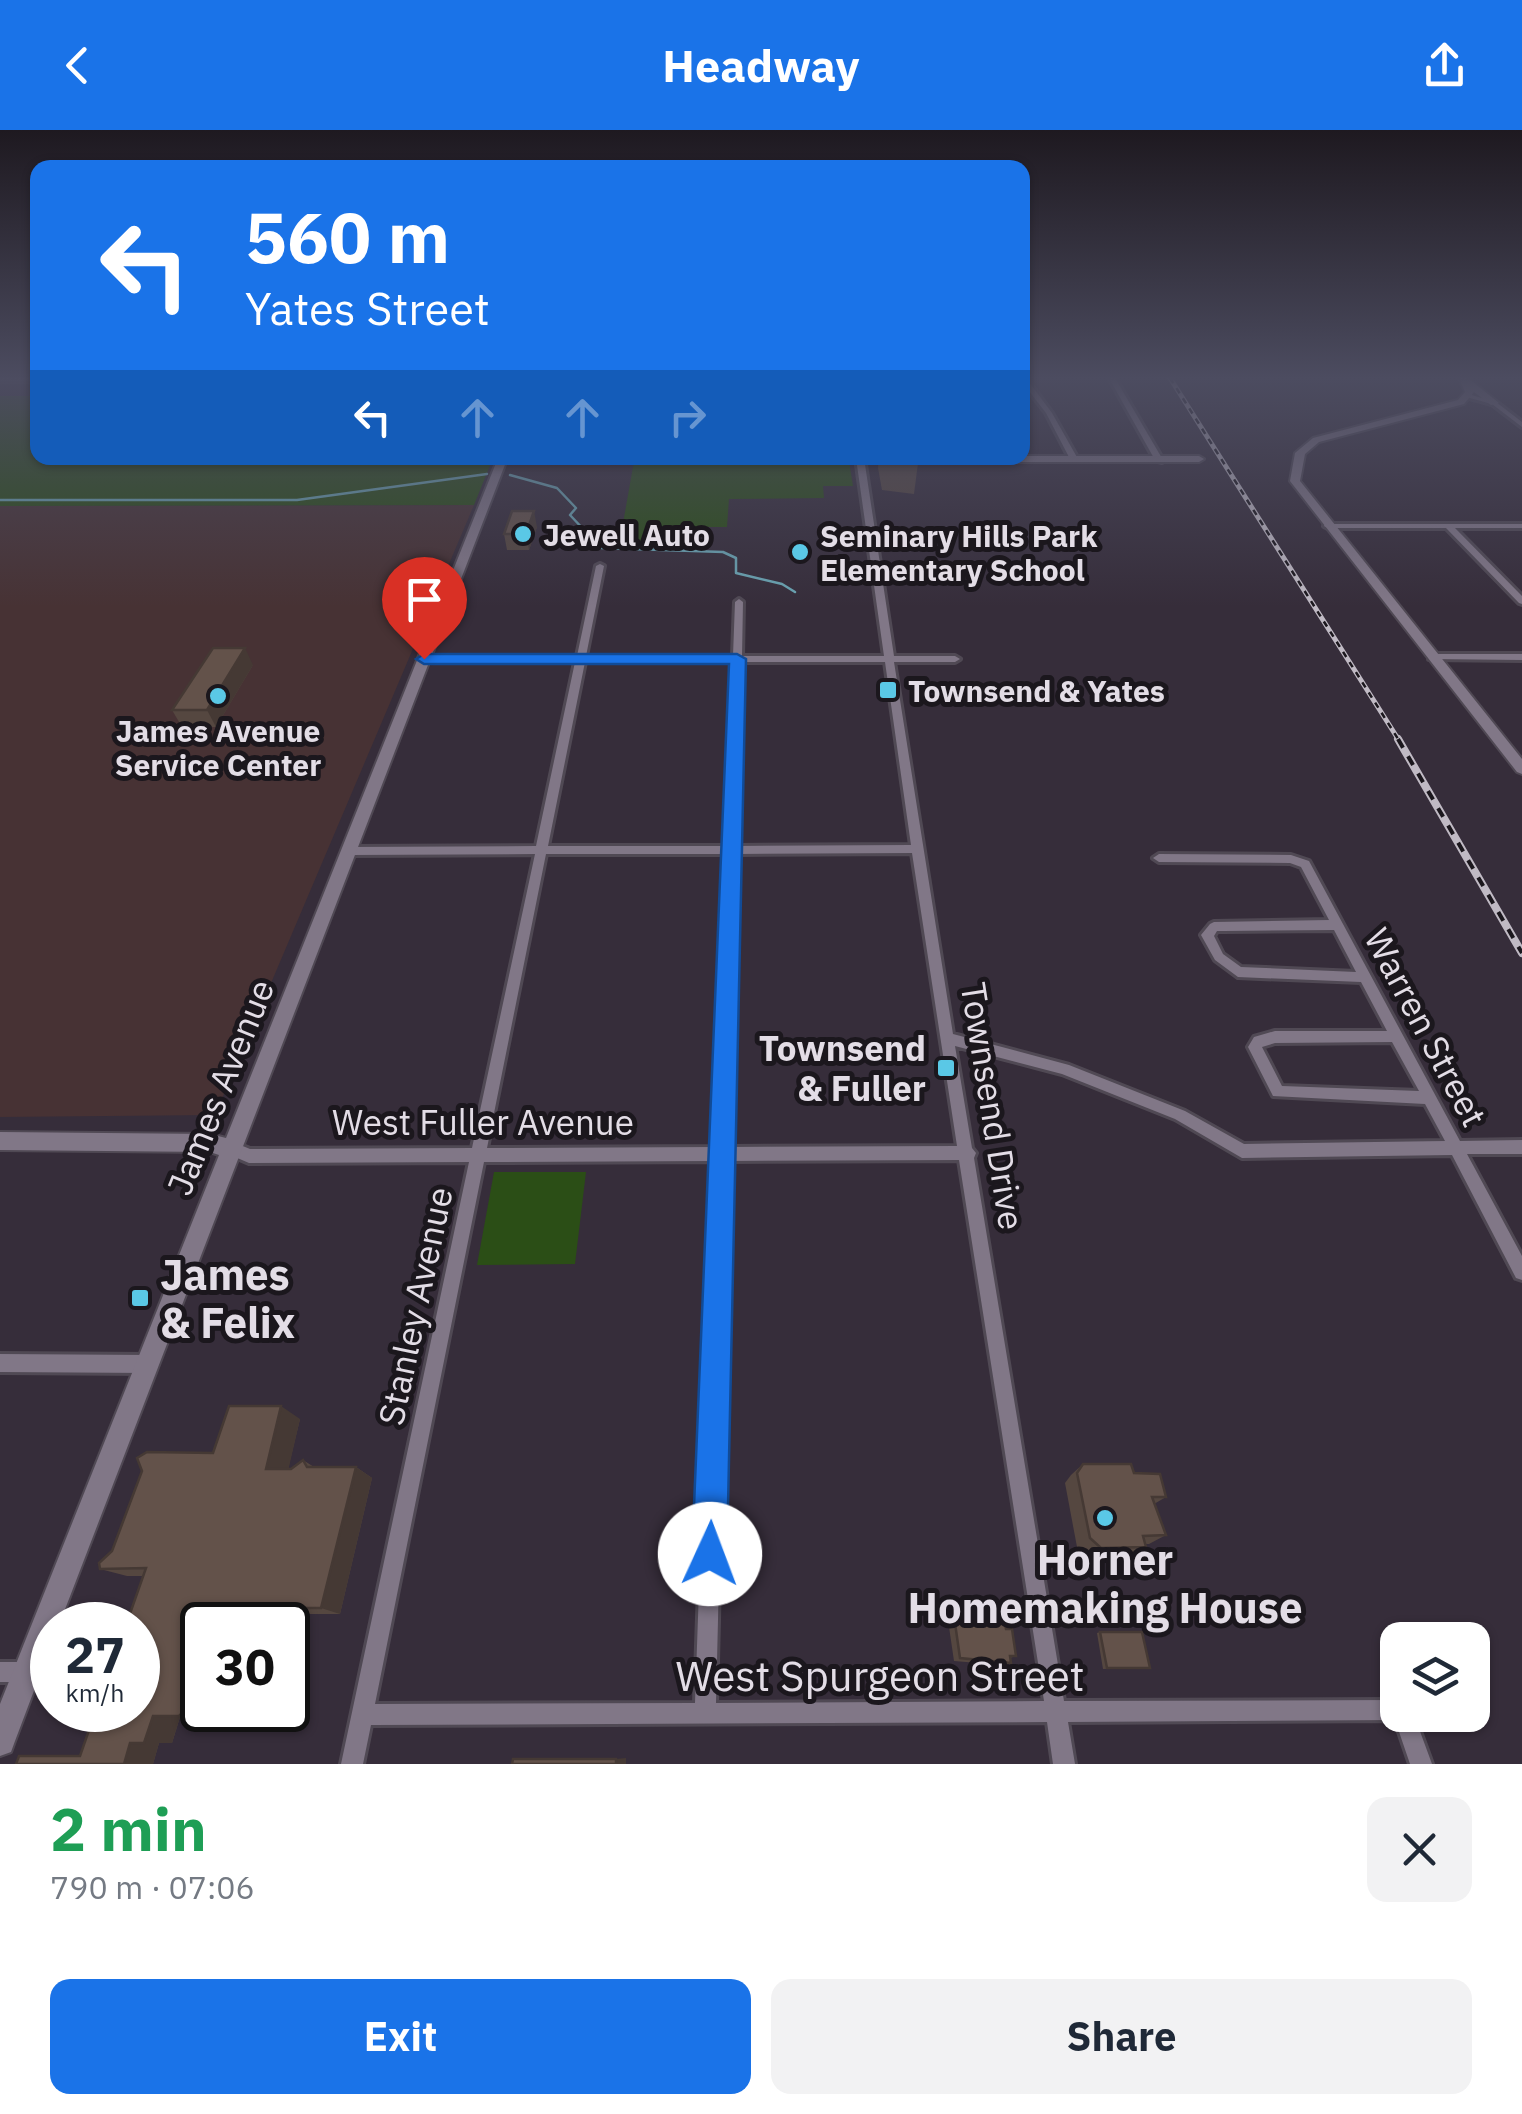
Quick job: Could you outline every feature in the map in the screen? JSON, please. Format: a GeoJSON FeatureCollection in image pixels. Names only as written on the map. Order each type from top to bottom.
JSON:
{"type":"FeatureCollection","features":[{"type":"Feature","properties":{"kind":"main road"},"geometry":{"type":"LineString","coordinates":[[1302,454],[1296,464],[1295,480],[1522,769]]}},
{"type":"Feature","properties":{"kind":"main road"},"geometry":{"type":"LineString","coordinates":[[1030,459],[1200,460]]}},
{"type":"Feature","properties":{"kind":"main road","name":"James Avenue"},"geometry":{"type":"LineString","coordinates":[[0,1740],[500,465]]}},
{"type":"Feature","properties":{"kind":"main road","name":"West Fuller Avenue"},"geometry":{"type":"LineString","coordinates":[[0,1141],[210,1142],[233,1148]]}},
{"type":"Feature","properties":{"kind":"street"},"geometry":{"type":"LineString","coordinates":[[1071,454],[1074,460]]}},
{"type":"Feature","properties":{"kind":"street"},"geometry":{"type":"LineString","coordinates":[[1156,454],[1159,460]]}},
{"type":"Feature","properties":{"kind":"street","name":"Townsend Drive"},"geometry":{"type":"LineString","coordinates":[[861,465],[917,849],[951,1040],[1064,1764]]}},
{"type":"Feature","properties":{"kind":"street"},"geometry":{"type":"LineString","coordinates":[[1328,526],[1522,526]]}},
{"type":"Feature","properties":{"kind":"street"},"geometry":{"type":"LineString","coordinates":[[1448,526],[1522,602]]}},
{"type":"Feature","properties":{"kind":"street","name":"Stanley Avenue"},"geometry":{"type":"LineString","coordinates":[[352,1764],[600,566]]}},
{"type":"Feature","properties":{"kind":"street"},"geometry":{"type":"LineString","coordinates":[[705,1714],[739,602]]}},
{"type":"Feature","properties":{"kind":"street"},"geometry":{"type":"LineString","coordinates":[[1432,657],[1522,657]]}},
{"type":"Feature","properties":{"kind":"street"},"geometry":{"type":"LineString","coordinates":[[424,659],[956,660]]}},
{"type":"Feature","properties":{"kind":"street"},"geometry":{"type":"LineString","coordinates":[[349,852],[917,849]]}},
{"type":"Feature","properties":{"kind":"street","name":"Warren Street"},"geometry":{"type":"LineString","coordinates":[[1160,858],[1291,859],[1305,864],[1522,1272]]}},
{"type":"Feature","properties":{"kind":"street"},"geometry":{"type":"LineString","coordinates":[[1338,925],[1224,926],[1214,927],[1207,935],[1219,957],[1238,972],[1365,977]]}},
{"type":"Feature","properties":{"kind":"street"},"geometry":{"type":"LineString","coordinates":[[1397,1036],[1275,1038],[1259,1041],[1256,1047],[1278,1092],[1430,1098]]}},
{"type":"Feature","properties":{"kind":"street"},"geometry":{"type":"LineString","coordinates":[[951,1040],[1064,1068],[1180,1116],[1242,1151],[1522,1148]]}},
{"type":"Feature","properties":{"kind":"street","name":"West Fuller Avenue"},"geometry":{"type":"LineString","coordinates":[[233,1148],[249,1156],[968,1153]]}},
{"type":"Feature","properties":{"kind":"street"},"geometry":{"type":"LineString","coordinates":[[0,1362],[148,1364]]}},
{"type":"Feature","properties":{"kind":"street"},"geometry":{"type":"LineString","coordinates":[[0,1672],[27,1672]]}},
{"type":"Feature","properties":{"kind":"street","name":"West Spurgeon Street"},"geometry":{"type":"LineString","coordinates":[[362,1715],[1380,1710]]}},
{"type":"Feature","properties":{"kind":"street"},"geometry":{"type":"LineString","coordinates":[[1410,1732],[1421,1764]]}},
{"type":"Feature","properties":{"kind":"shaded area"},"geometry":{"type":"Polygon","coordinates":[[[474,505],[215,1115],[0,1117],[0,506],[474,505]]]}},
{"type":"Feature","properties":{"kind":"green space"},"geometry":{"type":"Polygon","coordinates":[[[0,454],[30,454],[30,465],[490,465],[474,505],[0,506],[0,454]]]}},
{"type":"Feature","properties":{"kind":"green space"},"geometry":{"type":"Polygon","coordinates":[[[633,465],[850,465],[853,486],[823,486],[824,498],[729,499],[727,527],[681,527],[679,546],[619,546],[633,465]]]}},
{"type":"Feature","properties":{"kind":"green space"},"geometry":{"type":"Polygon","coordinates":[[[494,1172],[586,1172],[575,1264],[477,1265],[494,1172]]]}},
{"type":"Feature","properties":{"kind":"building"},"geometry":{"type":"Polygon","coordinates":[[[512,511],[534,511],[526,534],[504,534],[512,511]]]}},
{"type":"Feature","properties":{"kind":"building"},"geometry":{"type":"Polygon","coordinates":[[[213,648],[245,648],[207,710],[172,710],[213,648]]]}},
{"type":"Feature","properties":{"kind":"building"},"geometry":{"type":"Polygon","coordinates":[[[229,1406],[281,1406],[266,1469],[291,1469],[303,1460],[307,1467],[356,1467],[321,1608],[310,1608],[310,1602],[180,1602],[180,1715],[160,1716],[160,1602],[134,1602],[146,1568],[100,1569],[99,1563],[112,1551],[142,1471],[137,1458],[147,1452],[213,1453],[229,1406]]]}},
{"type":"Feature","properties":{"kind":"building","name":"Horner Homemaking House"},"geometry":{"type":"Polygon","coordinates":[[[1083,1464],[1131,1464],[1134,1473],[1160,1474],[1166,1497],[1152,1497],[1166,1535],[1143,1536],[1146,1547],[1101,1548],[1090,1538],[1077,1473],[1083,1464]]]}},
{"type":"Feature","properties":{"kind":"building"},"geometry":{"type":"Polygon","coordinates":[[[955,1623],[1005,1624],[1006,1629],[1012,1629],[1016,1656],[1010,1656],[1011,1663],[960,1658],[955,1623]]]}},
{"type":"Feature","properties":{"kind":"building"},"geometry":{"type":"Polygon","coordinates":[[[1100,1632],[1142,1632],[1150,1668],[1107,1668],[1100,1632]]]}},
{"type":"Feature","properties":{"kind":"building"},"geometry":{"type":"Polygon","coordinates":[[[88,1732],[148,1732],[144,1743],[130,1743],[124,1764],[16,1764],[19,1756],[80,1756],[88,1732]]]}},
{"type":"Feature","properties":{"kind":"building"},"geometry":{"type":"Polygon","coordinates":[[[513,1759],[616,1759],[616,1764],[512,1764],[513,1759]]]}},
{"type":"Feature","properties":{"kind":"waterway"},"geometry":{"type":"LineString","coordinates":[[0,500],[297,500],[487,474]]}},
{"type":"Feature","properties":{"kind":"waterway"},"geometry":{"type":"LineString","coordinates":[[510,475],[557,488],[576,508],[570,515],[601,548],[723,552],[736,558],[736,573],[782,584],[795,592]]}},
{"type":"Feature","properties":{"kind":"railway"},"geometry":{"type":"LineString","coordinates":[[1218,454],[1400,742]]}},
{"type":"Feature","properties":{"kind":"railway"},"geometry":{"type":"LineString","coordinates":[[1398,739],[1522,953]]}},
{"type":"Feature","properties":{"kind":"place","name":"Jewell Auto"},"geometry":{"type":"Point","coordinates":[523,534]}},
{"type":"Feature","properties":{"kind":"place","name":"Seminary Hills Park Elementary School"},"geometry":{"type":"Point","coordinates":[800,552]}},
{"type":"Feature","properties":{"kind":"place","name":"Townsend & Yates"},"geometry":{"type":"Point","coordinates":[888,690]}},
{"type":"Feature","properties":{"kind":"place","name":"James Avenue Service Center"},"geometry":{"type":"Point","coordinates":[218,696]}},
{"type":"Feature","properties":{"kind":"place","name":"Townsend & Fuller"},"geometry":{"type":"Point","coordinates":[946,1068]}},
{"type":"Feature","properties":{"kind":"place","name":"James & Felix"},"geometry":{"type":"Point","coordinates":[140,1298]}},
{"type":"Feature","properties":{"kind":"place","name":"Horner Homemaking House"},"geometry":{"type":"Point","coordinates":[1105,1518]}},
{"type":"Feature","properties":{"kind":"route"},"geometry":{"type":"LineString","coordinates":[[424,659],[737,659],[710,1554]]}}]}
